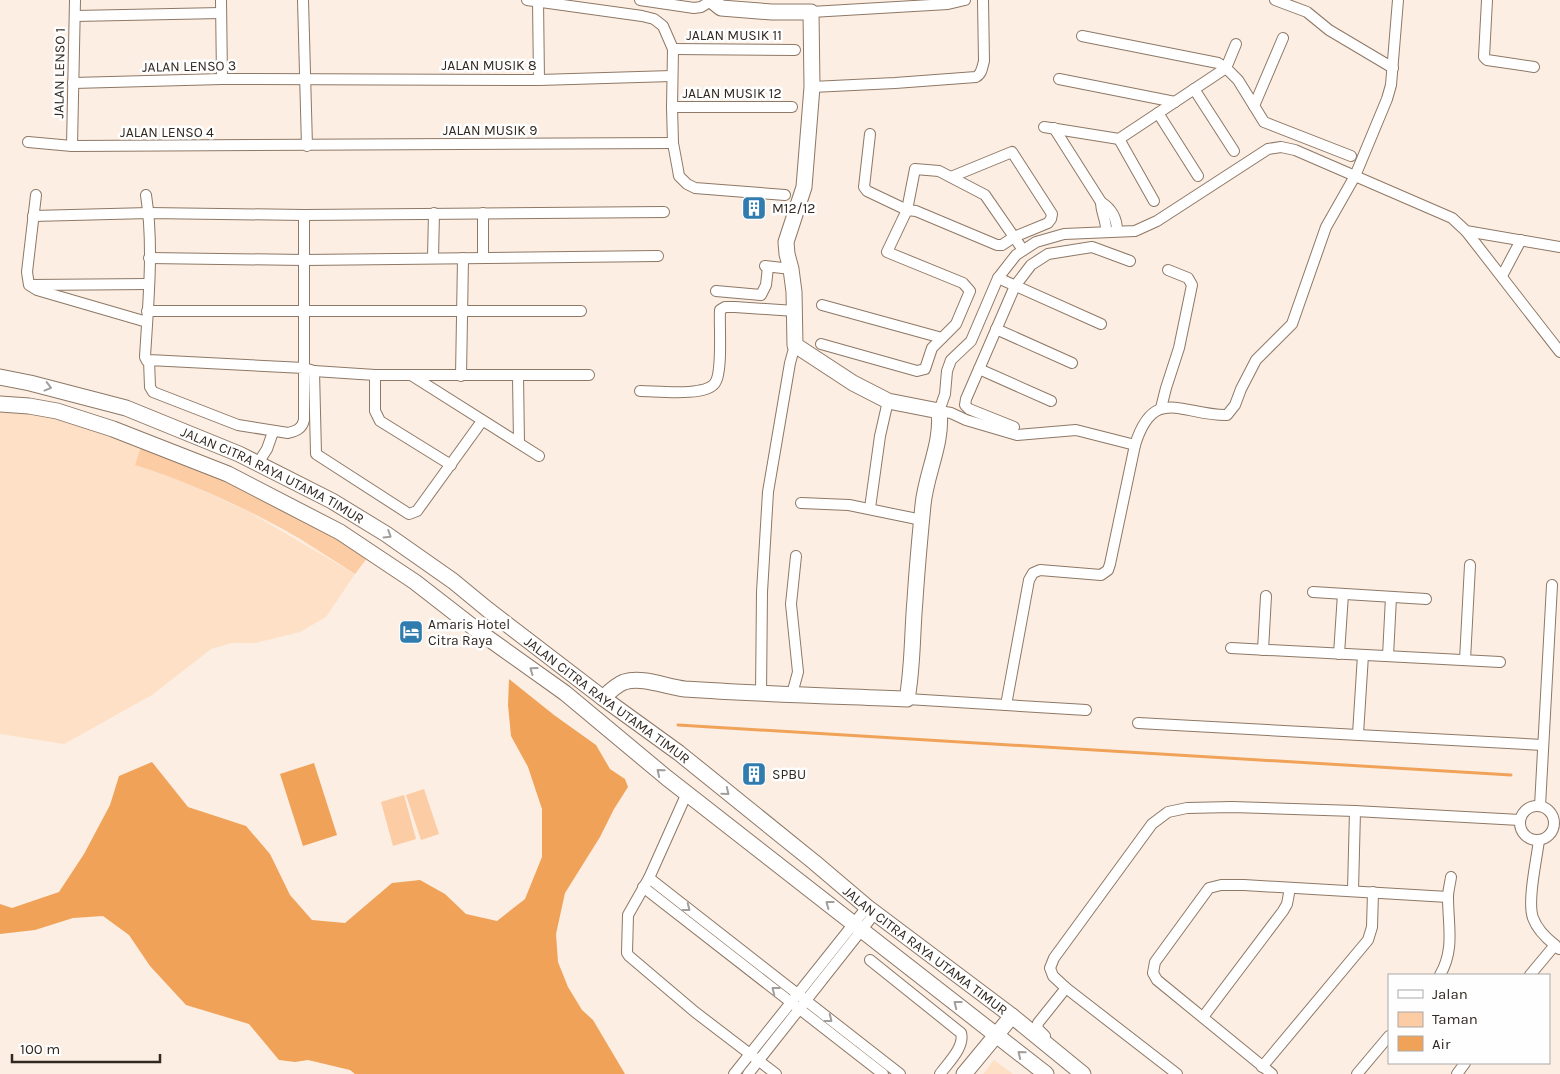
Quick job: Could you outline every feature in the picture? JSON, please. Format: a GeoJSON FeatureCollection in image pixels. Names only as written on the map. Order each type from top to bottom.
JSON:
{"type":"FeatureCollection","features":[{"type":"Feature","properties":{"kind":"main road"},"geometry":{"type":"LineString","coordinates":[[603,698],[624,682],[640,680],[678,688],[761,694],[907,699],[911,680],[915,599],[922,520],[928,473],[940,425],[939,411],[888,401],[853,383],[795,345],[795,311],[786,242],[804,187],[812,87],[811,12],[774,6],[721,8],[711,0]]}},
{"type":"Feature","properties":{"kind":"main road","name":"JALAN CITRA RAYA UTAMA TIMUR"},"geometry":{"type":"LineString","coordinates":[[0,377],[30,382],[126,408],[258,463],[332,501],[386,534],[453,581],[603,698],[679,753],[871,910],[1012,1016],[1083,1074]]}},
{"type":"Feature","properties":{"kind":"main road","name":"JALAN CITRA RAYA UTAMA TIMUR"},"geometry":{"type":"LineString","coordinates":[[0,404],[29,406],[57,411],[104,426],[228,474],[340,532],[415,582],[565,693],[687,793],[1046,1074]]}},
{"type":"Feature","properties":{"kind":"main road"},"geometry":{"type":"LineString","coordinates":[[472,626],[487,609]]}},
{"type":"Feature","properties":{"kind":"main road"},"geometry":{"type":"LineString","coordinates":[[746,839],[760,820]]}},
{"type":"Feature","properties":{"kind":"main road"},"geometry":{"type":"LineString","coordinates":[[964,1074],[1012,1016]]}},
{"type":"Feature","properties":{"kind":"street","name":"JALAN LENSO 1"},"geometry":{"type":"LineString","coordinates":[[72,146],[75,0]]}},
{"type":"Feature","properties":{"kind":"street"},"geometry":{"type":"LineString","coordinates":[[222,0],[222,79]]}},
{"type":"Feature","properties":{"kind":"street"},"geometry":{"type":"LineString","coordinates":[[303,0],[307,146]]}},
{"type":"Feature","properties":{"kind":"street"},"geometry":{"type":"LineString","coordinates":[[526,0],[623,12],[654,19],[663,26],[674,49],[672,76],[673,143],[679,176],[687,184],[695,188],[785,194]]}},
{"type":"Feature","properties":{"kind":"street"},"geometry":{"type":"LineString","coordinates":[[538,0],[539,80]]}},
{"type":"Feature","properties":{"kind":"street"},"geometry":{"type":"LineString","coordinates":[[640,0],[694,8],[701,7],[711,0]]}},
{"type":"Feature","properties":{"kind":"street"},"geometry":{"type":"LineString","coordinates":[[811,12],[885,4],[948,4],[965,0]]}},
{"type":"Feature","properties":{"kind":"street"},"geometry":{"type":"LineString","coordinates":[[812,87],[895,84],[976,77],[982,71],[984,61],[983,0]]}},
{"type":"Feature","properties":{"kind":"street"},"geometry":{"type":"LineString","coordinates":[[1275,0],[1307,12],[1329,30],[1394,68]]}},
{"type":"Feature","properties":{"kind":"street"},"geometry":{"type":"LineString","coordinates":[[1006,705],[1029,580],[1033,573],[1040,570],[1101,575],[1108,570],[1140,428],[1151,414],[1161,408],[1171,407],[1227,416],[1235,405],[1256,360],[1292,324],[1326,227],[1355,176],[1387,99],[1394,68],[1398,0]]}},
{"type":"Feature","properties":{"kind":"street"},"geometry":{"type":"LineString","coordinates":[[1487,0],[1484,57],[1487,60],[1534,67]]}},
{"type":"Feature","properties":{"kind":"street"},"geometry":{"type":"LineString","coordinates":[[75,16],[221,13]]}},
{"type":"Feature","properties":{"kind":"street"},"geometry":{"type":"LineString","coordinates":[[1082,36],[1218,63],[1238,80],[1264,122],[1351,156]]}},
{"type":"Feature","properties":{"kind":"street"},"geometry":{"type":"LineString","coordinates":[[1254,106],[1283,38]]}},
{"type":"Feature","properties":{"kind":"street"},"geometry":{"type":"LineString","coordinates":[[1117,231],[1117,221],[1110,208],[1100,202],[1049,128],[1119,139],[1226,68],[1236,44]]}},
{"type":"Feature","properties":{"kind":"street","name":"JALAN MUSIK 11"},"geometry":{"type":"LineString","coordinates":[[674,49],[795,50]]}},
{"type":"Feature","properties":{"kind":"street","name":"JALAN MUSIK 8"},"geometry":{"type":"LineString","coordinates":[[306,78],[539,80],[672,76]]}},
{"type":"Feature","properties":{"kind":"street","name":"JALAN LENSO 3"},"geometry":{"type":"LineString","coordinates":[[74,83],[306,78]]}},
{"type":"Feature","properties":{"kind":"street"},"geometry":{"type":"LineString","coordinates":[[1059,79],[1175,102]]}},
{"type":"Feature","properties":{"kind":"street"},"geometry":{"type":"LineString","coordinates":[[1194,89],[1234,151]]}},
{"type":"Feature","properties":{"kind":"street","name":"JALAN MUSIK 12"},"geometry":{"type":"LineString","coordinates":[[672,106],[792,108]]}},
{"type":"Feature","properties":{"kind":"street"},"geometry":{"type":"LineString","coordinates":[[1158,113],[1198,176]]}},
{"type":"Feature","properties":{"kind":"street"},"geometry":{"type":"LineString","coordinates":[[870,134],[864,187],[867,191],[907,210],[916,211],[997,245],[1002,245],[1048,223],[1051,219],[1052,214],[1012,152],[951,177]]}},
{"type":"Feature","properties":{"kind":"street"},"geometry":{"type":"LineString","coordinates":[[1119,139],[1154,201]]}},
{"type":"Feature","properties":{"kind":"street","name":"JALAN LENSO 4"},"geometry":{"type":"LineString","coordinates":[[28,142],[72,146],[307,146]]}},
{"type":"Feature","properties":{"kind":"street","name":"JALAN MUSIK 9"},"geometry":{"type":"LineString","coordinates":[[307,146],[673,143]]}},
{"type":"Feature","properties":{"kind":"street"},"geometry":{"type":"LineString","coordinates":[[1135,445],[1076,430],[1017,435],[939,411],[945,394],[947,372],[951,360],[971,341],[998,278],[1016,255],[1023,250],[1036,242],[1064,234],[1135,231],[1157,221],[1268,149],[1281,147],[1295,150],[1452,218],[1466,231],[1560,352]]}},
{"type":"Feature","properties":{"kind":"street"},"geometry":{"type":"LineString","coordinates":[[821,344],[917,371],[925,369],[932,348],[956,324],[970,291],[964,283],[887,252],[907,210],[915,169],[939,171],[985,194],[1023,250]]}},
{"type":"Feature","properties":{"kind":"street"},"geometry":{"type":"LineString","coordinates":[[36,195],[27,272],[29,285],[37,290],[147,322]]}},
{"type":"Feature","properties":{"kind":"street"},"geometry":{"type":"LineString","coordinates":[[146,195],[149,213],[148,310],[145,358],[147,361],[309,369],[375,375],[589,375]]}},
{"type":"Feature","properties":{"kind":"street"},"geometry":{"type":"LineString","coordinates":[[1100,202],[1101,211],[1106,221],[1106,232]]}},
{"type":"Feature","properties":{"kind":"street"},"geometry":{"type":"LineString","coordinates":[[33,216],[149,213],[664,212]]}},
{"type":"Feature","properties":{"kind":"street"},"geometry":{"type":"LineString","coordinates":[[433,258],[434,213]]}},
{"type":"Feature","properties":{"kind":"street"},"geometry":{"type":"LineString","coordinates":[[483,213],[484,258]]}},
{"type":"Feature","properties":{"kind":"street"},"geometry":{"type":"LineString","coordinates":[[304,214],[304,310],[314,450],[316,454],[409,514],[418,512],[482,421]]}},
{"type":"Feature","properties":{"kind":"street"},"geometry":{"type":"LineString","coordinates":[[1466,231],[1560,247]]}},
{"type":"Feature","properties":{"kind":"street"},"geometry":{"type":"LineString","coordinates":[[1502,276],[1521,240]]}},
{"type":"Feature","properties":{"kind":"street"},"geometry":{"type":"LineString","coordinates":[[1014,427],[969,409],[966,405],[966,399],[1015,286],[1031,265],[1048,254],[1092,247],[1130,261]]}},
{"type":"Feature","properties":{"kind":"street"},"geometry":{"type":"LineString","coordinates":[[149,258],[304,260],[658,256]]}},
{"type":"Feature","properties":{"kind":"street"},"geometry":{"type":"LineString","coordinates":[[461,376],[463,258]]}},
{"type":"Feature","properties":{"kind":"street"},"geometry":{"type":"LineString","coordinates":[[716,290],[761,295],[766,285],[766,267],[791,269]]}},
{"type":"Feature","properties":{"kind":"street"},"geometry":{"type":"LineString","coordinates":[[1161,408],[1179,348],[1192,285],[1188,278],[1168,270]]}},
{"type":"Feature","properties":{"kind":"street"},"geometry":{"type":"LineString","coordinates":[[998,278],[1101,324]]}},
{"type":"Feature","properties":{"kind":"street"},"geometry":{"type":"LineString","coordinates":[[29,285],[148,284]]}},
{"type":"Feature","properties":{"kind":"street"},"geometry":{"type":"LineString","coordinates":[[822,304],[942,338]]}},
{"type":"Feature","properties":{"kind":"street"},"geometry":{"type":"LineString","coordinates":[[640,391],[698,391],[710,388],[716,382],[719,372],[720,310],[725,307],[795,311]]}},
{"type":"Feature","properties":{"kind":"street"},"geometry":{"type":"LineString","coordinates":[[148,310],[581,311]]}},
{"type":"Feature","properties":{"kind":"street"},"geometry":{"type":"LineString","coordinates":[[996,329],[1072,363]]}},
{"type":"Feature","properties":{"kind":"street"},"geometry":{"type":"LineString","coordinates":[[761,694],[762,592],[768,492],[790,362],[795,345]]}},
{"type":"Feature","properties":{"kind":"street"},"geometry":{"type":"LineString","coordinates":[[149,360],[150,387],[153,392],[238,425],[288,433],[302,426],[304,420],[309,369]]}},
{"type":"Feature","properties":{"kind":"street"},"geometry":{"type":"LineString","coordinates":[[979,369],[1051,401]]}},
{"type":"Feature","properties":{"kind":"street"},"geometry":{"type":"LineString","coordinates":[[375,375],[375,411],[380,421],[451,465]]}},
{"type":"Feature","properties":{"kind":"street"},"geometry":{"type":"LineString","coordinates":[[411,375],[539,456]]}},
{"type":"Feature","properties":{"kind":"street"},"geometry":{"type":"LineString","coordinates":[[518,376],[519,443]]}},
{"type":"Feature","properties":{"kind":"street"},"geometry":{"type":"LineString","coordinates":[[870,508],[880,436],[888,401]]}},
{"type":"Feature","properties":{"kind":"street"},"geometry":{"type":"LineString","coordinates":[[258,463],[267,449],[273,432]]}},
{"type":"Feature","properties":{"kind":"street"},"geometry":{"type":"LineString","coordinates":[[801,503],[849,505],[922,520]]}},
{"type":"Feature","properties":{"kind":"street"},"geometry":{"type":"LineString","coordinates":[[792,694],[798,672],[790,604],[796,556]]}},
{"type":"Feature","properties":{"kind":"street"},"geometry":{"type":"LineString","coordinates":[[1465,660],[1470,565]]}},
{"type":"Feature","properties":{"kind":"street"},"geometry":{"type":"LineString","coordinates":[[1540,806],[1552,585]]}},
{"type":"Feature","properties":{"kind":"street"},"geometry":{"type":"LineString","coordinates":[[1313,592],[1426,599]]}},
{"type":"Feature","properties":{"kind":"street"},"geometry":{"type":"LineString","coordinates":[[1339,654],[1343,594]]}},
{"type":"Feature","properties":{"kind":"street"},"geometry":{"type":"LineString","coordinates":[[1263,650],[1266,596]]}},
{"type":"Feature","properties":{"kind":"street"},"geometry":{"type":"LineString","coordinates":[[1388,656],[1391,597]]}},
{"type":"Feature","properties":{"kind":"street"},"geometry":{"type":"LineString","coordinates":[[1231,648],[1500,662]]}},
{"type":"Feature","properties":{"kind":"street"},"geometry":{"type":"LineString","coordinates":[[1358,734],[1363,655]]}},
{"type":"Feature","properties":{"kind":"street"},"geometry":{"type":"LineString","coordinates":[[907,699],[1086,710]]}},
{"type":"Feature","properties":{"kind":"street"},"geometry":{"type":"LineString","coordinates":[[1138,723],[1543,745]]}},
{"type":"Feature","properties":{"kind":"street"},"geometry":{"type":"LineString","coordinates":[[687,793],[646,882],[628,914],[627,948],[629,956],[688,1006],[776,1074]]}},
{"type":"Feature","properties":{"kind":"street"},"geometry":{"type":"LineString","coordinates":[[1531,806],[1540,806],[1548,810],[1553,818],[1553,828],[1548,836],[1539,840],[1529,838],[1521,830],[1520,820],[1524,812],[1531,806]]}},
{"type":"Feature","properties":{"kind":"street"},"geometry":{"type":"LineString","coordinates":[[1177,1074],[1066,988],[1053,976],[1050,968],[1054,958],[1152,824],[1168,812],[1187,808],[1355,811],[1520,820]]}},
{"type":"Feature","properties":{"kind":"street"},"geometry":{"type":"LineString","coordinates":[[1353,890],[1355,811]]}},
{"type":"Feature","properties":{"kind":"street"},"geometry":{"type":"LineString","coordinates":[[1531,974],[1557,947],[1545,937],[1532,914],[1533,887],[1539,840]]}},
{"type":"Feature","properties":{"kind":"street"},"geometry":{"type":"LineString","coordinates":[[1440,974],[1450,946],[1448,897],[1451,878]]}},
{"type":"Feature","properties":{"kind":"street"},"geometry":{"type":"LineString","coordinates":[[646,882],[798,1001],[900,1074]]}},
{"type":"Feature","properties":{"kind":"street"},"geometry":{"type":"LineString","coordinates":[[1272,1074],[1157,980],[1153,973],[1155,962],[1209,888],[1221,885],[1244,885],[1448,897]]}},
{"type":"Feature","properties":{"kind":"street"},"geometry":{"type":"LineString","coordinates":[[1203,1017],[1283,911],[1287,904],[1290,888]]}},
{"type":"Feature","properties":{"kind":"street"},"geometry":{"type":"LineString","coordinates":[[1262,1066],[1368,940],[1372,927],[1373,892]]}},
{"type":"Feature","properties":{"kind":"street"},"geometry":{"type":"LineString","coordinates":[[734,1074],[754,1057],[871,910]]}},
{"type":"Feature","properties":{"kind":"street"},"geometry":{"type":"LineString","coordinates":[[870,960],[961,1033],[963,1039],[960,1045],[940,1074]]}},
{"type":"Feature","properties":{"kind":"street"},"geometry":{"type":"LineString","coordinates":[[1066,988],[1038,1023],[1038,1028],[1093,1074]]}},
{"type":"Feature","properties":{"kind":"street"},"geometry":{"type":"LineString","coordinates":[[798,1001],[882,1074]]}},
{"type":"Feature","properties":{"kind":"street"},"geometry":{"type":"LineString","coordinates":[[1357,1074],[1388,1037]]}},
{"type":"Feature","properties":{"kind":"street"},"geometry":{"type":"LineString","coordinates":[[748,1074],[754,1057]]}},
{"type":"Feature","properties":{"kind":"street"},"geometry":{"type":"LineString","coordinates":[[1457,1074],[1465,1064]]}},
{"type":"Feature","properties":{"kind":"shaded area"},"geometry":{"type":"Polygon","coordinates":[[[0,405],[28,407],[143,441],[136,465],[164,474],[249,512],[355,574],[326,617],[300,632],[255,643],[232,643],[211,649],[152,695],[64,744],[0,734],[0,405]]]}},
{"type":"Feature","properties":{"kind":"shaded area"},"geometry":{"type":"Polygon","coordinates":[[[994,1060],[1013,1074],[983,1074],[994,1060]]]}},
{"type":"Feature","properties":{"kind":"green space"},"geometry":{"type":"Polygon","coordinates":[[[143,441],[228,474],[371,553],[355,574],[292,534],[247,511],[192,486],[135,465],[143,441]]]}},
{"type":"Feature","properties":{"kind":"green space"},"geometry":{"type":"Polygon","coordinates":[[[424,789],[439,834],[421,840],[406,795],[424,789]]]}},
{"type":"Feature","properties":{"kind":"green space"},"geometry":{"type":"Polygon","coordinates":[[[404,795],[416,839],[393,846],[381,802],[404,795]]]}},
{"type":"Feature","properties":{"kind":"water"},"geometry":{"type":"Polygon","coordinates":[[[509,679],[596,745],[610,769],[625,779],[628,787],[565,893],[556,934],[558,962],[568,987],[582,1010],[593,1020],[625,1074],[355,1074],[350,1070],[308,1060],[295,1062],[279,1060],[249,1024],[186,1005],[150,966],[129,935],[103,916],[73,918],[35,930],[0,934],[0,904],[12,908],[59,892],[84,854],[110,805],[119,776],[152,762],[188,807],[246,826],[270,854],[290,895],[312,920],[345,923],[392,883],[420,880],[445,894],[466,914],[497,921],[525,899],[542,857],[542,809],[528,767],[511,736],[508,705],[509,679]]]}},
{"type":"Feature","properties":{"kind":"water"},"geometry":{"type":"Polygon","coordinates":[[[314,763],[337,835],[303,846],[280,774],[314,763]]]}},
{"type":"Feature","properties":{"kind":"waterway"},"geometry":{"type":"LineString","coordinates":[[678,725],[1511,775]]}},
{"type":"Feature","properties":{"kind":"place","name":"M12/12"},"geometry":{"type":"Point","coordinates":[754,208]}},
{"type":"Feature","properties":{"kind":"place","name":"Amaris Hotel Citra Raya"},"geometry":{"type":"Point","coordinates":[411,632]}},
{"type":"Feature","properties":{"kind":"place","name":"SPBU"},"geometry":{"type":"Point","coordinates":[754,774]}}]}
